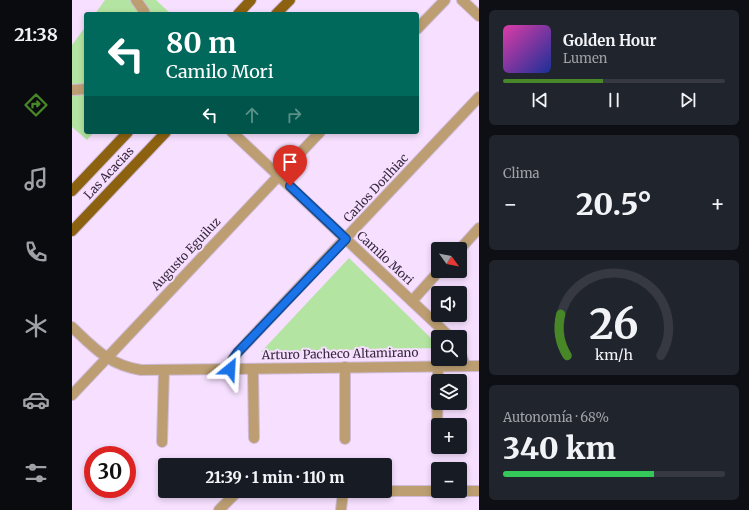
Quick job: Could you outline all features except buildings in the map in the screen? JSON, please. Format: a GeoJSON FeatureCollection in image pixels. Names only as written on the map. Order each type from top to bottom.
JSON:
{"type":"FeatureCollection","features":[{"type":"Feature","properties":{"kind":"main road"},"geometry":{"type":"LineString","coordinates":[[240,12],[251,0]]}},
{"type":"Feature","properties":{"kind":"main road"},"geometry":{"type":"LineString","coordinates":[[278,12],[290,0]]}},
{"type":"Feature","properties":{"kind":"main road","name":"Las Acacias"},"geometry":{"type":"LineString","coordinates":[[72,191],[126,134]]}},
{"type":"Feature","properties":{"kind":"main road","name":"Las Acacias"},"geometry":{"type":"LineString","coordinates":[[72,232],[164,134]]}},
{"type":"Feature","properties":{"kind":"street"},"geometry":{"type":"LineString","coordinates":[[136,0],[144,12]]}},
{"type":"Feature","properties":{"kind":"street"},"geometry":{"type":"LineString","coordinates":[[419,27],[445,0]]}},
{"type":"Feature","properties":{"kind":"street"},"geometry":{"type":"LineString","coordinates":[[462,0],[479,16]]}},
{"type":"Feature","properties":{"kind":"street"},"geometry":{"type":"LineString","coordinates":[[72,90],[84,88]]}},
{"type":"Feature","properties":{"kind":"street","name":"Carlos Dorlhiac"},"geometry":{"type":"LineString","coordinates":[[230,369],[233,359],[238,352],[479,97]]}},
{"type":"Feature","properties":{"kind":"street","name":"Camilo Mori"},"geometry":{"type":"LineString","coordinates":[[234,134],[443,330]]}},
{"type":"Feature","properties":{"kind":"street","name":"Augusto Eguiluz"},"geometry":{"type":"LineString","coordinates":[[72,395],[318,134]]}},
{"type":"Feature","properties":{"kind":"street"},"geometry":{"type":"LineString","coordinates":[[466,242],[479,228]]}},
{"type":"Feature","properties":{"kind":"street"},"geometry":{"type":"LineString","coordinates":[[412,301],[433,278]]}},
{"type":"Feature","properties":{"kind":"street","name":"Arturo Pacheco Altamirano"},"geometry":{"type":"LineString","coordinates":[[72,327],[107,358],[132,369],[141,370],[438,366]]}},
{"type":"Feature","properties":{"kind":"street"},"geometry":{"type":"LineString","coordinates":[[437,418],[438,366]]}},
{"type":"Feature","properties":{"kind":"street","name":"Arturo Pacheco Altamirano"},"geometry":{"type":"LineString","coordinates":[[467,366],[479,366]]}},
{"type":"Feature","properties":{"kind":"street"},"geometry":{"type":"LineString","coordinates":[[345,367],[345,438]]}},
{"type":"Feature","properties":{"kind":"street"},"geometry":{"type":"LineString","coordinates":[[253,369],[254,438]]}},
{"type":"Feature","properties":{"kind":"street"},"geometry":{"type":"LineString","coordinates":[[162,442],[164,370]]}},
{"type":"Feature","properties":{"kind":"street"},"geometry":{"type":"LineString","coordinates":[[392,492],[479,491]]}},
{"type":"Feature","properties":{"kind":"street"},"geometry":{"type":"LineString","coordinates":[[219,510],[231,498]]}},
{"type":"Feature","properties":{"kind":"street"},"geometry":{"type":"LineString","coordinates":[[341,510],[342,498]]}},
{"type":"Feature","properties":{"kind":"green space"},"geometry":{"type":"Polygon","coordinates":[[[105,0],[156,0],[169,12],[96,12],[105,0]]]}},
{"type":"Feature","properties":{"kind":"green space"},"geometry":{"type":"Polygon","coordinates":[[[84,29],[84,134],[92,134],[87,140],[72,127],[72,45],[84,29]]]}},
{"type":"Feature","properties":{"kind":"green space"},"geometry":{"type":"Polygon","coordinates":[[[349,258],[431,338],[431,348],[261,352],[349,258]]]}},
{"type":"Feature","properties":{"kind":"route"},"geometry":{"type":"LineString","coordinates":[[230,369],[233,359],[238,352],[346,239],[290,186]]}}]}
